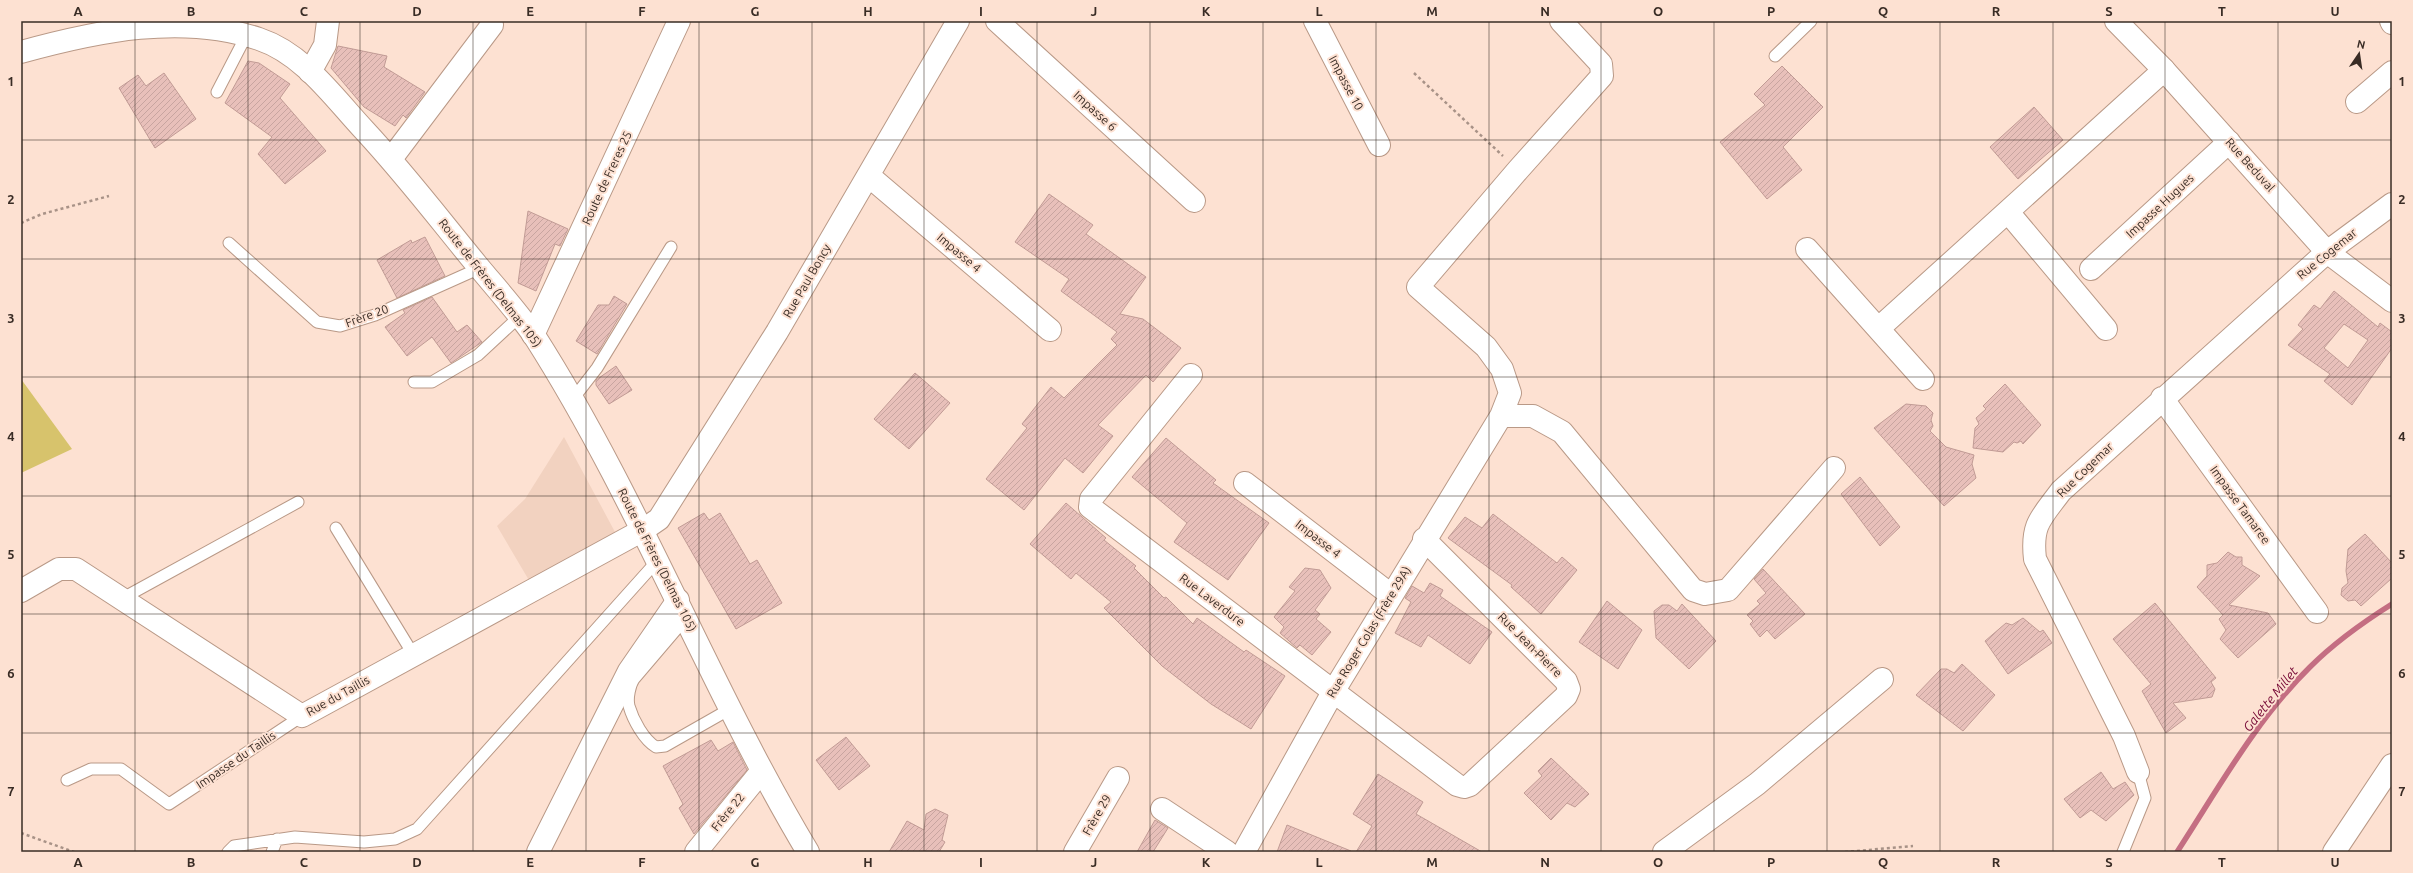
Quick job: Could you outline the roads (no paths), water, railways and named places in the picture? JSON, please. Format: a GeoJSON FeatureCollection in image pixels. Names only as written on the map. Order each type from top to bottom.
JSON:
{"type":"FeatureCollection","features":[{"type":"Feature","properties":{"kind":"street"},"geometry":{"type":"LineString","coordinates":[[310,72],[325,45],[328,21]]}},
{"type":"Feature","properties":{"kind":"street","name":"Rue Paul Boncy"},"geometry":{"type":"LineString","coordinates":[[644,530],[659,519],[777,332],[958,21]]}},
{"type":"Feature","properties":{"kind":"street","name":"Impasse 6"},"geometry":{"type":"LineString","coordinates":[[997,21],[1194,201]]}},
{"type":"Feature","properties":{"kind":"street","name":"Impasse 10"},"geometry":{"type":"LineString","coordinates":[[1315,21],[1379,145]]}},
{"type":"Feature","properties":{"kind":"street","name":"Rue Roger Colas (Frère 29A)"},"geometry":{"type":"LineString","coordinates":[[1244,852],[1333,692],[1424,539],[1501,416],[1510,392],[1502,369],[1486,347],[1418,287],[1518,170],[1602,76],[1603,71],[1601,64],[1562,21]]}},
{"type":"Feature","properties":{"kind":"street","name":"Rue Beduval"},"geometry":{"type":"LineString","coordinates":[[2116,21],[2164,70],[2327,252],[2392,301]]}},
{"type":"Feature","properties":{"kind":"street","name":"Route de Freres 25"},"geometry":{"type":"LineString","coordinates":[[533,335],[672,23]]}},
{"type":"Feature","properties":{"kind":"street","name":"Route de Frères (Delmas 105)"},"geometry":{"type":"LineString","coordinates":[[21,52],[120,30],[170,25],[218,28],[260,39],[293,56],[310,72],[392,159],[533,335],[573,399],[644,530],[761,772],[808,852]]}},
{"type":"Feature","properties":{"kind":"street"},"geometry":{"type":"LineString","coordinates":[[392,159],[492,25]]}},
{"type":"Feature","properties":{"kind":"street"},"geometry":{"type":"LineString","coordinates":[[1879,328],[2164,70]]}},
{"type":"Feature","properties":{"kind":"street"},"geometry":{"type":"LineString","coordinates":[[2357,102],[2392,72]]}},
{"type":"Feature","properties":{"kind":"street","name":"Impasse Hugues"},"geometry":{"type":"LineString","coordinates":[[2091,269],[2229,142]]}},
{"type":"Feature","properties":{"kind":"street","name":"Impasse 4"},"geometry":{"type":"LineString","coordinates":[[869,176],[1050,330]]}},
{"type":"Feature","properties":{"kind":"street","name":"Rue Cogemar"},"geometry":{"type":"LineString","coordinates":[[2138,772],[2124,736],[2035,559],[2033,540],[2036,525],[2061,491],[2162,398],[2327,252],[2392,204]]}},
{"type":"Feature","properties":{"kind":"street"},"geometry":{"type":"LineString","coordinates":[[2008,212],[2106,329]]}},
{"type":"Feature","properties":{"kind":"street"},"geometry":{"type":"LineString","coordinates":[[1806,249],[1879,328],[1923,379]]}},
{"type":"Feature","properties":{"kind":"street","name":"Rue Laverdure"},"geometry":{"type":"LineString","coordinates":[[1191,375],[1092,499],[1090,507],[1457,785],[1464,787],[1470,785]]}},
{"type":"Feature","properties":{"kind":"street","name":"Impasse Tamaree"},"geometry":{"type":"LineString","coordinates":[[2162,398],[2317,612]]}},
{"type":"Feature","properties":{"kind":"street"},"geometry":{"type":"LineString","coordinates":[[1501,416],[1533,416],[1562,432],[1693,590],[1705,594],[1728,590],[1834,468]]}},
{"type":"Feature","properties":{"kind":"street","name":"Impasse 4"},"geometry":{"type":"LineString","coordinates":[[1245,483],[1391,595]]}},
{"type":"Feature","properties":{"kind":"street","name":"Rue du Taillis"},"geometry":{"type":"LineString","coordinates":[[21,591],[59,568],[76,569],[123,598],[186,642],[302,716],[413,654],[644,530]]}},
{"type":"Feature","properties":{"kind":"street","name":"Rue Jean-Pierre"},"geometry":{"type":"LineString","coordinates":[[1424,539],[1566,681],[1569,689],[1566,696],[1470,785]]}},
{"type":"Feature","properties":{"kind":"street"},"geometry":{"type":"LineString","coordinates":[[538,852],[629,671],[682,609]]}},
{"type":"Feature","properties":{"kind":"street"},"geometry":{"type":"LineString","coordinates":[[1664,852],[1757,784],[1882,679]]}},
{"type":"Feature","properties":{"kind":"street"},"geometry":{"type":"LineString","coordinates":[[2334,852],[2392,765]]}},
{"type":"Feature","properties":{"kind":"street","name":"Frère 22"},"geometry":{"type":"LineString","coordinates":[[696,852],[761,772]]}},
{"type":"Feature","properties":{"kind":"street","name":"Frère 29"},"geometry":{"type":"LineString","coordinates":[[1075,852],[1118,778]]}},
{"type":"Feature","properties":{"kind":"street"},"geometry":{"type":"LineString","coordinates":[[1162,809],[1227,852]]}},
{"type":"Feature","properties":{"kind":"lane"},"geometry":{"type":"LineString","coordinates":[[1776,56],[1811,21]]}},
{"type":"Feature","properties":{"kind":"lane"},"geometry":{"type":"LineString","coordinates":[[217,92],[246,36]]}},
{"type":"Feature","properties":{"kind":"lane","name":"Frère 20"},"geometry":{"type":"LineString","coordinates":[[229,243],[317,322],[340,326],[375,316],[480,268]]}},
{"type":"Feature","properties":{"kind":"lane"},"geometry":{"type":"LineString","coordinates":[[573,399],[597,368],[671,247]]}},
{"type":"Feature","properties":{"kind":"lane"},"geometry":{"type":"LineString","coordinates":[[414,382],[432,382],[478,355],[519,317]]}},
{"type":"Feature","properties":{"kind":"lane"},"geometry":{"type":"LineString","coordinates":[[123,598],[298,502]]}},
{"type":"Feature","properties":{"kind":"lane"},"geometry":{"type":"LineString","coordinates":[[336,528],[413,654]]}},
{"type":"Feature","properties":{"kind":"lane"},"geometry":{"type":"LineString","coordinates":[[228,852],[234,846],[277,839],[301,837],[364,842],[395,839],[417,829],[658,560]]}},
{"type":"Feature","properties":{"kind":"lane"},"geometry":{"type":"LineString","coordinates":[[682,609],[630,685],[628,705],[648,742],[656,747],[665,746],[730,709]]}},
{"type":"Feature","properties":{"kind":"lane","name":"Impasse du Taillis"},"geometry":{"type":"LineString","coordinates":[[67,780],[91,769],[121,769],[169,804],[302,716]]}},
{"type":"Feature","properties":{"kind":"lane","name":"Rue Cogemar"},"geometry":{"type":"LineString","coordinates":[[2123,852],[2145,798],[2138,772]]}},
{"type":"Feature","properties":{"kind":"lane"},"geometry":{"type":"LineString","coordinates":[[272,852],[277,839]]}},
{"type":"Feature","properties":{"kind":"waterway","name":"Galette Millet"},"geometry":{"type":"LineString","coordinates":[[2177,852],[2255,732],[2290,688],[2310,667],[2339,641],[2392,604]]}}]}
